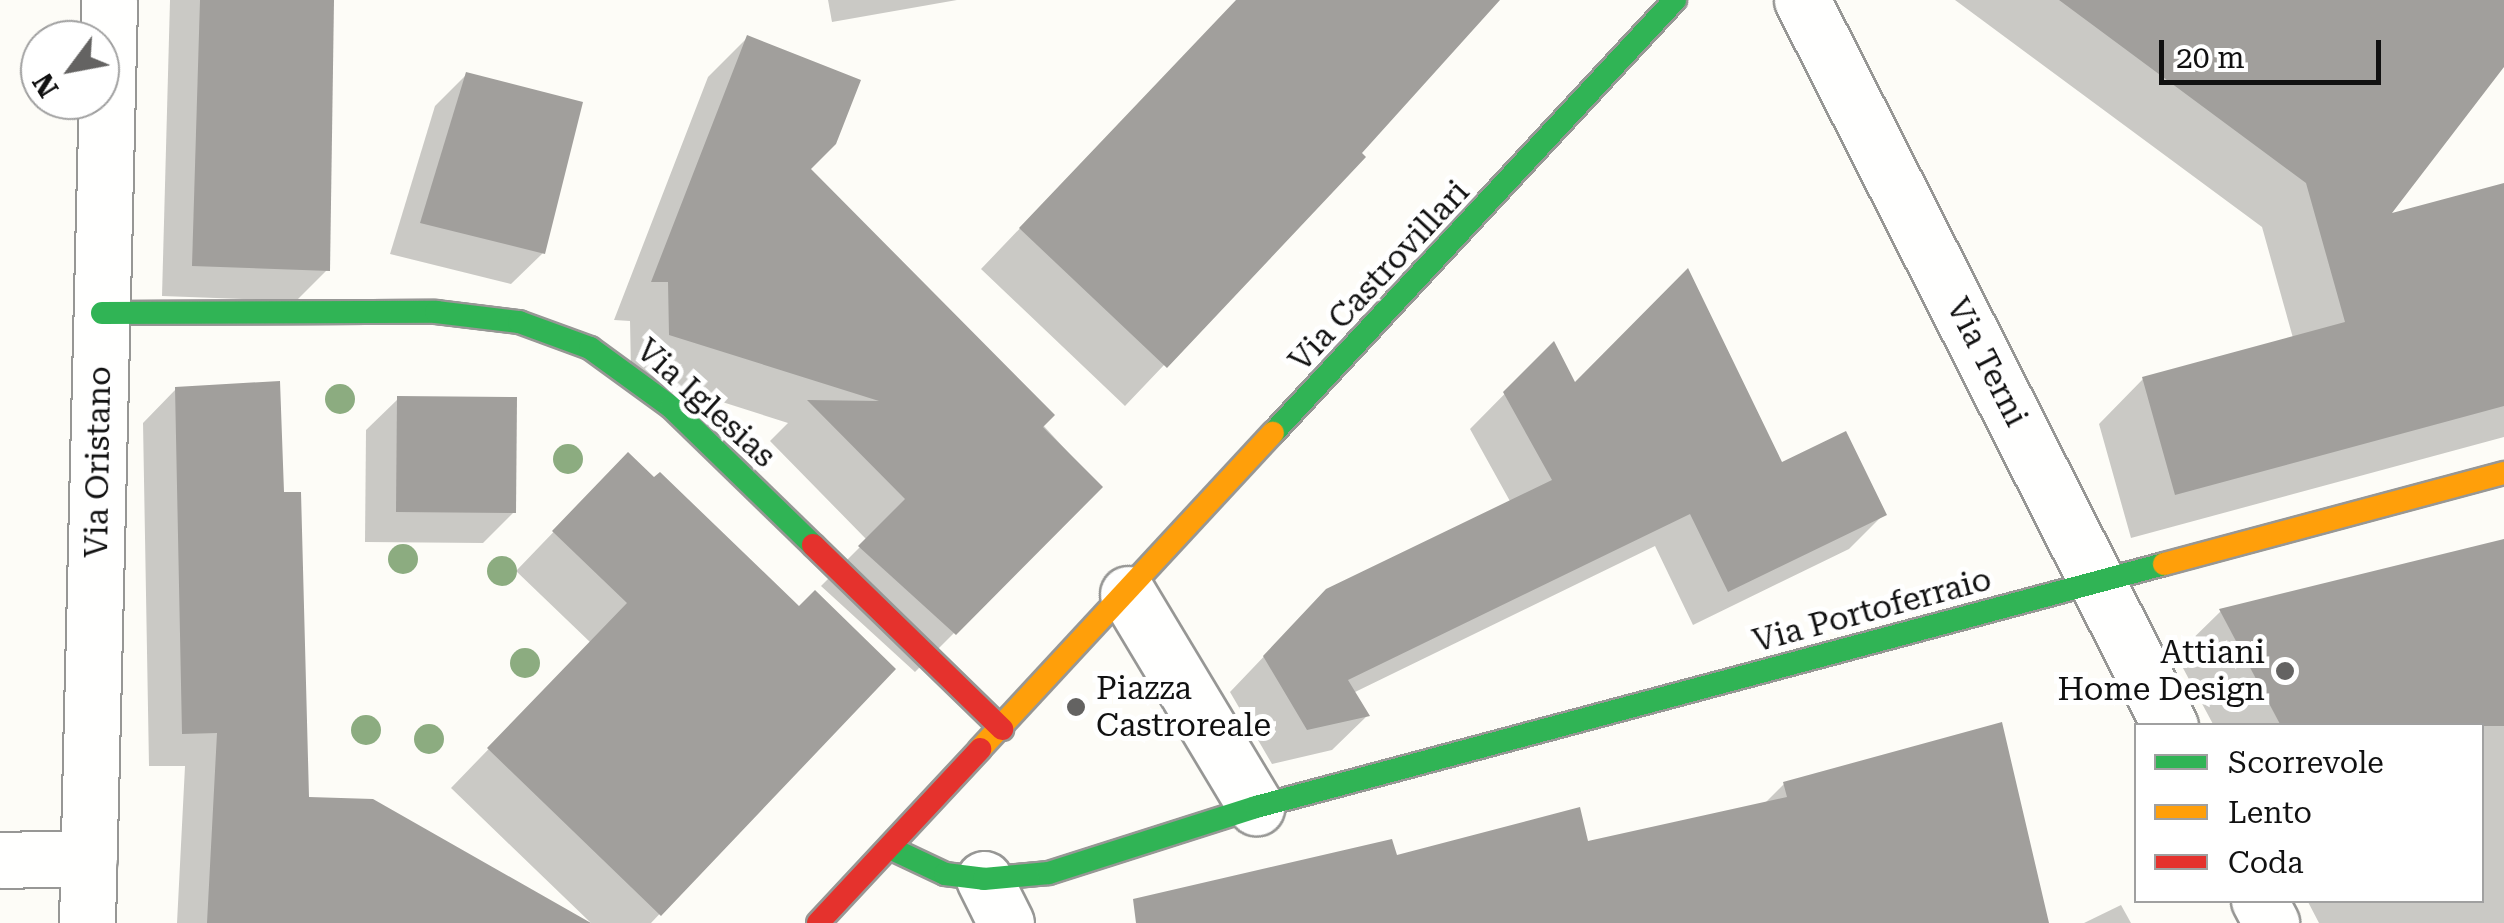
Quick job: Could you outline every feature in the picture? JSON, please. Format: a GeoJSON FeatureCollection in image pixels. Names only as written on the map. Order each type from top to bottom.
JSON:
{"type":"FeatureCollection","features":[{"type":"Feature","properties":{"kind":"street","name":"Via Oristano"},"geometry":{"type":"LineString","coordinates":[[87,923],[109,0]]}},
{"type":"Feature","properties":{"kind":"street","name":"Via Castrovillari"},"geometry":{"type":"LineString","coordinates":[[1128,594],[1676,0]]}},
{"type":"Feature","properties":{"kind":"street","name":"Via Terni"},"geometry":{"type":"LineString","coordinates":[[1802,0],[2168,723]]}},
{"type":"Feature","properties":{"kind":"street","name":"Via Iglesias"},"geometry":{"type":"LineString","coordinates":[[102,314],[436,312],[519,322],[590,348],[672,407],[1002,730]]}},
{"type":"Feature","properties":{"kind":"street","name":"Via Portoferraio"},"geometry":{"type":"LineString","coordinates":[[1256,807],[2504,473]]}},
{"type":"Feature","properties":{"kind":"street"},"geometry":{"type":"LineString","coordinates":[[818,923],[1128,594],[1256,807],[1092,862],[995,901],[890,848]]}},
{"type":"Feature","properties":{"kind":"street"},"geometry":{"type":"LineString","coordinates":[[0,860],[89,858]]}},
{"type":"Feature","properties":{"kind":"building"},"geometry":{"type":"Polygon","coordinates":[[[200,0],[334,0],[330,271],[192,266],[200,0]]]}},
{"type":"Feature","properties":{"kind":"building"},"geometry":{"type":"Polygon","coordinates":[[[1236,0],[1500,0],[1362,153],[1366,157],[1167,368],[1019,228],[1236,0]]]}},
{"type":"Feature","properties":{"kind":"building"},"geometry":{"type":"Polygon","coordinates":[[[2059,0],[2504,0],[2504,67],[2392,213],[2504,183],[2504,406],[2175,495],[2142,377],[2345,322],[2306,183],[2059,0]]]}},
{"type":"Feature","properties":{"kind":"building"},"geometry":{"type":"Polygon","coordinates":[[[747,35],[861,80],[836,144],[811,169],[1055,415],[1043,427],[1103,487],[956,635],[858,546],[905,499],[807,400],[879,401],[669,335],[668,282],[651,282],[747,35]]]}},
{"type":"Feature","properties":{"kind":"building"},"geometry":{"type":"Polygon","coordinates":[[[466,72],[583,102],[545,254],[420,223],[466,72]]]}},
{"type":"Feature","properties":{"kind":"building"},"geometry":{"type":"Polygon","coordinates":[[[1688,268],[1782,462],[1846,431],[1887,515],[1728,592],[1690,514],[1348,680],[1370,716],[1307,730],[1263,656],[1326,589],[1552,480],[1503,392],[1554,341],[1575,382],[1688,268]]]}},
{"type":"Feature","properties":{"kind":"building"},"geometry":{"type":"Polygon","coordinates":[[[280,381],[284,492],[301,492],[309,797],[373,799],[591,923],[207,923],[217,733],[182,734],[175,387],[280,381]]]}},
{"type":"Feature","properties":{"kind":"building"},"geometry":{"type":"Polygon","coordinates":[[[397,396],[517,397],[516,513],[396,512],[397,396]]]}},
{"type":"Feature","properties":{"kind":"building"},"geometry":{"type":"Polygon","coordinates":[[[628,452],[654,477],[660,472],[799,606],[815,590],[896,669],[661,916],[487,748],[627,603],[552,531],[628,452]]]}},
{"type":"Feature","properties":{"kind":"building"},"geometry":{"type":"Polygon","coordinates":[[[2504,539],[2504,726],[2279,723],[2219,609],[2504,539]]]}},
{"type":"Feature","properties":{"kind":"building"},"geometry":{"type":"Polygon","coordinates":[[[2002,722],[2049,923],[1136,923],[1133,899],[1392,839],[1397,855],[1580,807],[1588,841],[1787,797],[1783,782],[2002,722]]]}},
{"type":"Feature","properties":{"kind":"traffic: fast"},"geometry":{"type":"LineString","coordinates":[[1273,433],[1675,0]]}},
{"type":"Feature","properties":{"kind":"traffic: fast"},"geometry":{"type":"LineString","coordinates":[[102,313],[436,312],[519,322],[590,348],[671,407],[813,545]]}},
{"type":"Feature","properties":{"kind":"traffic: fast"},"geometry":{"type":"LineString","coordinates":[[890,848],[945,874],[984,879],[1049,873],[1256,807],[2164,564]]}},
{"type":"Feature","properties":{"kind":"traffic: slow"},"geometry":{"type":"LineString","coordinates":[[980,749],[1273,433]]}},
{"type":"Feature","properties":{"kind":"traffic: slow"},"geometry":{"type":"LineString","coordinates":[[2164,564],[2504,473]]}},
{"type":"Feature","properties":{"kind":"traffic: jam"},"geometry":{"type":"LineString","coordinates":[[813,545],[1002,729]]}},
{"type":"Feature","properties":{"kind":"traffic: jam"},"geometry":{"type":"LineString","coordinates":[[818,923],[980,749]]}},
{"type":"Feature","properties":{"kind":"place","name":"Attiani Home Design"},"geometry":{"type":"Point","coordinates":[2285,671]}},
{"type":"Feature","properties":{"kind":"place","name":"Piazza Castroreale"},"geometry":{"type":"Point","coordinates":[1076,707]}}]}
